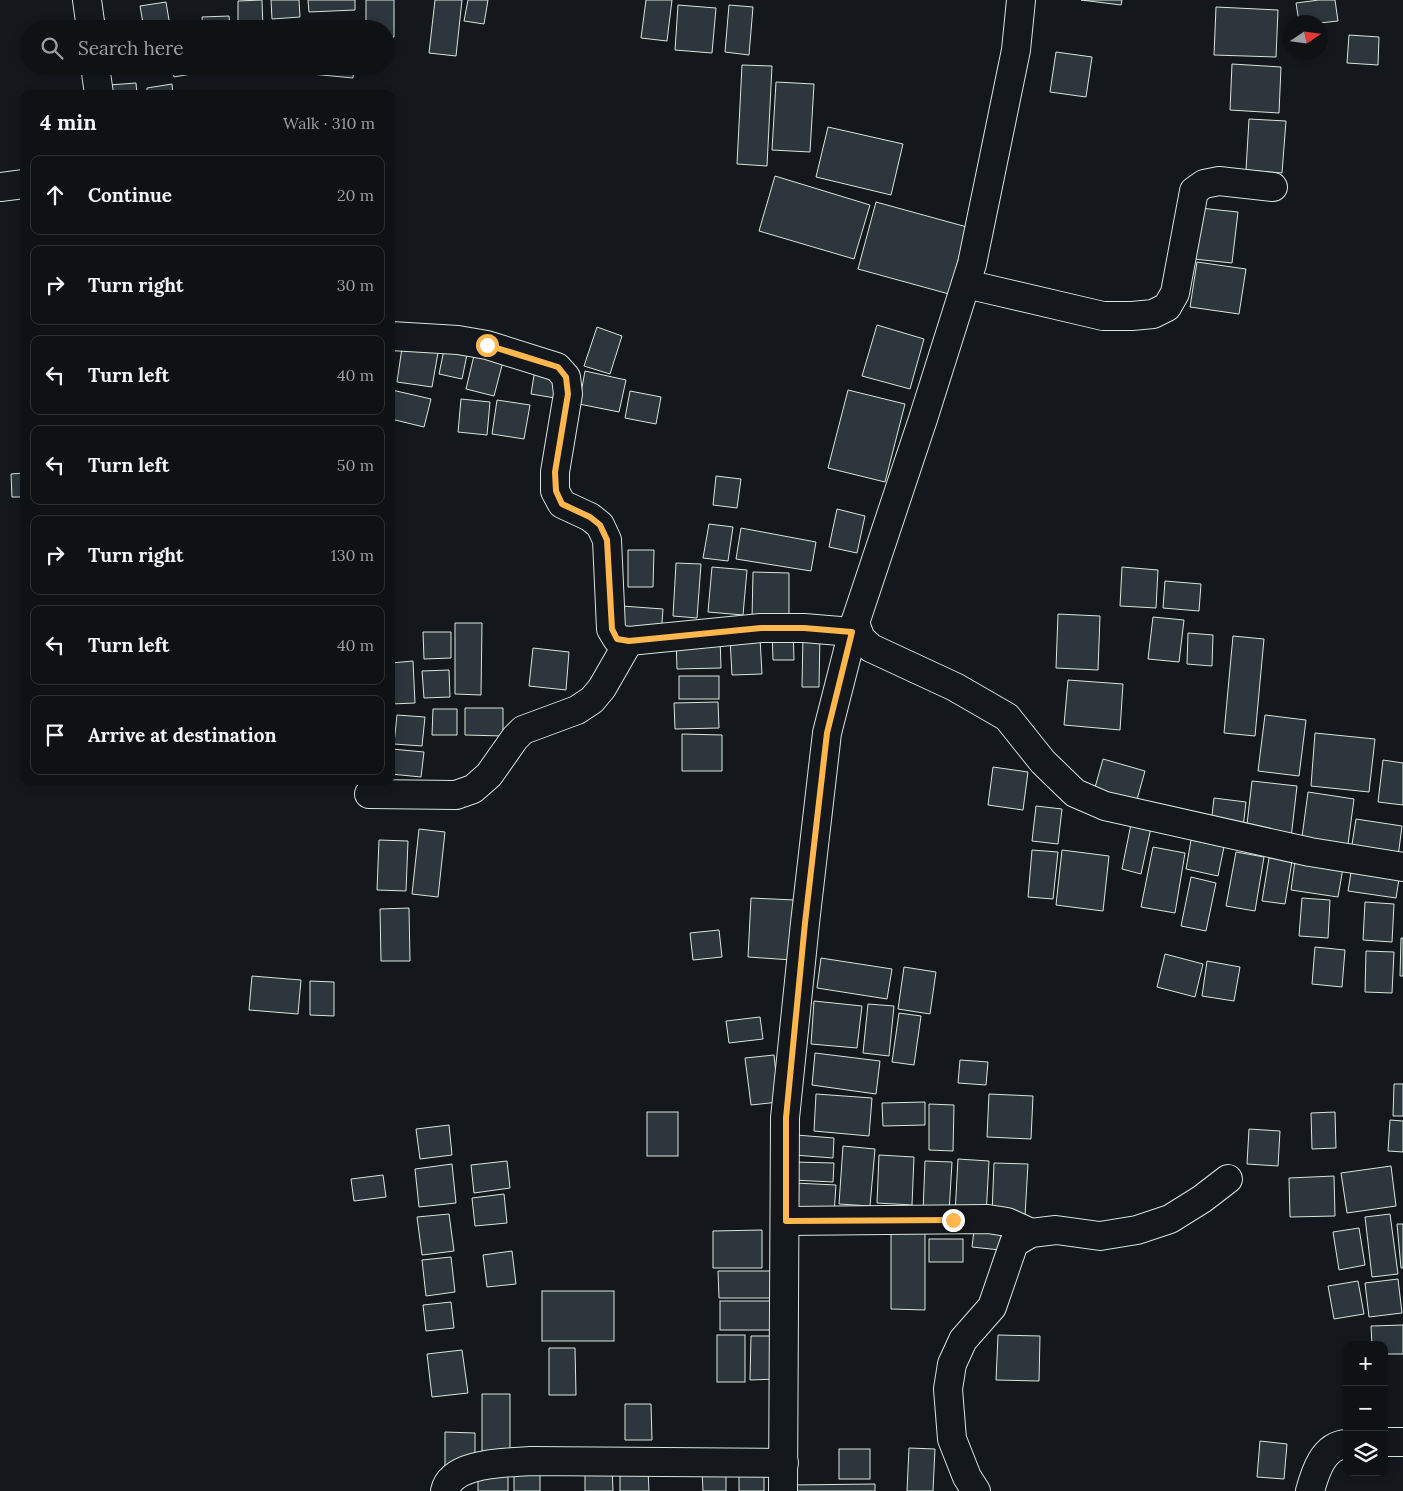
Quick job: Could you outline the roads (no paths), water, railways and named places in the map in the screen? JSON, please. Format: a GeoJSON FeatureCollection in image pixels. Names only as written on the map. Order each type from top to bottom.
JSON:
{"type":"FeatureCollection","features":[{"type":"Feature","properties":{"kind":"street"},"geometry":{"type":"LineString","coordinates":[[87,0],[90,20]]}},
{"type":"Feature","properties":{"kind":"street"},"geometry":{"type":"LineString","coordinates":[[783,1491],[786,1118],[805,923],[827,733],[854,627],[972,264],[1016,50],[1021,0]]}},
{"type":"Feature","properties":{"kind":"street"},"geometry":{"type":"LineString","coordinates":[[96,75],[98,90]]}},
{"type":"Feature","properties":{"kind":"street"},"geometry":{"type":"LineString","coordinates":[[966,284],[1103,316],[1153,314],[1167,308],[1175,293],[1194,191],[1204,184],[1219,181],[1273,187]]}},
{"type":"Feature","properties":{"kind":"street"},"geometry":{"type":"LineString","coordinates":[[0,187],[20,184]]}},
{"type":"Feature","properties":{"kind":"street"},"geometry":{"type":"LineString","coordinates":[[395,336],[458,340],[487,345],[558,367],[566,377],[568,394],[555,472],[556,491],[562,504],[590,517],[600,525],[607,540],[612,629],[617,639],[629,641],[761,628],[854,627]]}},
{"type":"Feature","properties":{"kind":"street"},"geometry":{"type":"LineString","coordinates":[[854,627],[861,639],[871,648],[955,687],[1006,717],[1043,762],[1075,793],[1105,806],[1282,846],[1403,867]]}},
{"type":"Feature","properties":{"kind":"street"},"geometry":{"type":"LineString","coordinates":[[369,794],[456,795],[473,789],[489,775],[515,738],[523,730],[577,710],[592,700],[602,688],[629,641]]}},
{"type":"Feature","properties":{"kind":"street"},"geometry":{"type":"LineString","coordinates":[[976,1491],[967,1477],[952,1439],[948,1389],[952,1364],[963,1340],[992,1307],[1014,1243],[1031,1233],[1056,1230],[1100,1236],[1137,1230],[1170,1219],[1202,1199],[1228,1179]]}},
{"type":"Feature","properties":{"kind":"street"},"geometry":{"type":"LineString","coordinates":[[786,1221],[988,1219],[1007,1222],[1031,1233]]}},
{"type":"Feature","properties":{"kind":"street"},"geometry":{"type":"LineString","coordinates":[[1388,1442],[1403,1442]]}},
{"type":"Feature","properties":{"kind":"street"},"geometry":{"type":"LineString","coordinates":[[1310,1491],[1317,1468],[1327,1452],[1343,1444]]}},
{"type":"Feature","properties":{"kind":"street"},"geometry":{"type":"LineString","coordinates":[[445,1491],[447,1484],[457,1473],[488,1464],[521,1461],[784,1463]]}}]}
